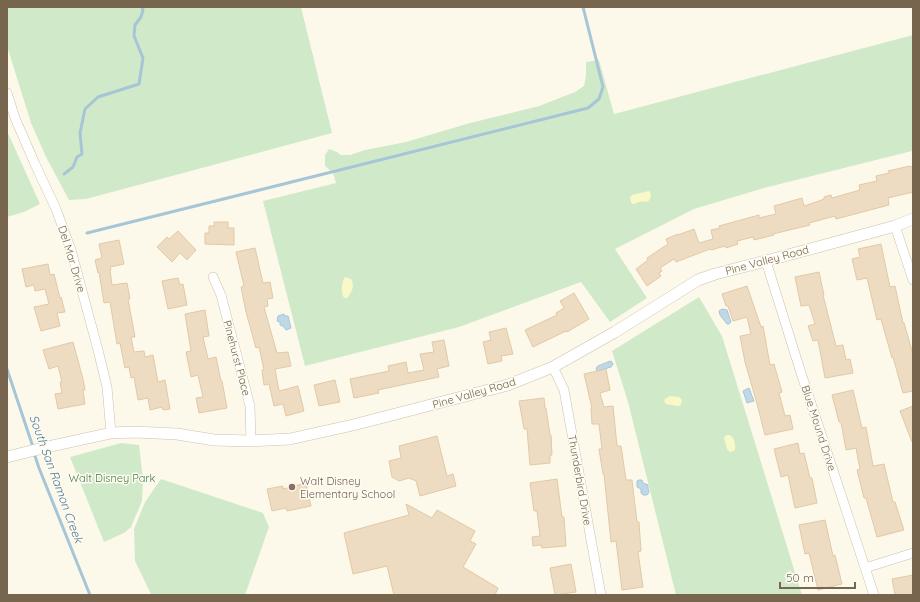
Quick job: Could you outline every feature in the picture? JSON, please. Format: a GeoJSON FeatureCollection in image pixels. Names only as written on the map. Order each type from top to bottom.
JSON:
{"type":"FeatureCollection","features":[{"type":"Feature","properties":{"kind":"street","name":"Del Mar Drive"},"geometry":{"type":"LineString","coordinates":[[7,93],[15,118],[56,209],[71,250],[107,388],[111,432]]}},
{"type":"Feature","properties":{"kind":"street","name":"Pine Valley Road"},"geometry":{"type":"LineString","coordinates":[[7,457],[47,446],[111,432],[177,434],[214,440],[250,441],[290,439],[353,425],[508,385],[553,367],[615,332],[698,280],[715,274],[895,226],[913,219]]}},
{"type":"Feature","properties":{"kind":"street"},"geometry":{"type":"LineString","coordinates":[[895,226],[913,280]]}},
{"type":"Feature","properties":{"kind":"street","name":"Blue Mound Drive"},"geometry":{"type":"LineString","coordinates":[[766,261],[874,595]]}},
{"type":"Feature","properties":{"kind":"street","name":"Pinehurst Place"},"geometry":{"type":"LineString","coordinates":[[213,277],[221,295],[250,406],[250,441]]}},
{"type":"Feature","properties":{"kind":"street","name":"Thunderbird Drive"},"geometry":{"type":"LineString","coordinates":[[553,367],[564,390],[601,595]]}},
{"type":"Feature","properties":{"kind":"street"},"geometry":{"type":"LineString","coordinates":[[865,568],[913,553]]}},
{"type":"Feature","properties":{"kind":"green space"},"geometry":{"type":"Polygon","coordinates":[[[7,7],[301,7],[332,133],[86,199],[69,200],[46,157],[31,123],[7,46],[7,7]]]}},
{"type":"Feature","properties":{"kind":"green space"},"geometry":{"type":"Polygon","coordinates":[[[913,35],[912,151],[764,188],[694,209],[615,249],[647,298],[610,322],[581,282],[459,327],[305,366],[263,201],[336,183],[333,173],[325,166],[325,155],[329,149],[341,155],[350,155],[365,150],[406,142],[470,123],[539,106],[575,92],[584,86],[586,62],[599,60],[614,114],[913,35]]]}},
{"type":"Feature","properties":{"kind":"green space"},"geometry":{"type":"Polygon","coordinates":[[[7,131],[40,204],[24,212],[7,217],[7,131]]]}},
{"type":"Feature","properties":{"kind":"green space"},"geometry":{"type":"Polygon","coordinates":[[[699,297],[722,336],[802,595],[676,595],[628,402],[612,351],[699,297]]]}},
{"type":"Feature","properties":{"kind":"green space","name":"Walt Disney Park"},"geometry":{"type":"Polygon","coordinates":[[[121,443],[139,445],[143,479],[142,501],[131,527],[124,533],[104,542],[70,457],[121,443]]]}},
{"type":"Feature","properties":{"kind":"green space"},"geometry":{"type":"Polygon","coordinates":[[[161,479],[263,513],[269,527],[245,595],[151,594],[135,561],[134,529],[145,502],[161,479]]]}},
{"type":"Feature","properties":{"kind":"sand"},"geometry":{"type":"Polygon","coordinates":[[[649,191],[651,194],[649,201],[632,204],[630,198],[632,195],[649,191]]]}},
{"type":"Feature","properties":{"kind":"sand"},"geometry":{"type":"Polygon","coordinates":[[[345,277],[351,279],[353,284],[352,291],[347,298],[344,298],[342,290],[345,277]]]}},
{"type":"Feature","properties":{"kind":"sand"},"geometry":{"type":"Polygon","coordinates":[[[670,396],[679,397],[682,400],[681,405],[666,404],[664,401],[665,399],[670,396]]]}},
{"type":"Feature","properties":{"kind":"sand"},"geometry":{"type":"Polygon","coordinates":[[[726,435],[730,435],[733,439],[735,447],[734,451],[730,452],[727,449],[724,438],[726,435]]]}},
{"type":"Feature","properties":{"kind":"water"},"geometry":{"type":"Polygon","coordinates":[[[722,309],[727,310],[731,322],[729,324],[727,324],[720,315],[719,311],[722,309]]]}},
{"type":"Feature","properties":{"kind":"water"},"geometry":{"type":"Polygon","coordinates":[[[284,314],[285,316],[288,316],[291,328],[286,330],[280,325],[280,322],[277,321],[278,316],[284,314]]]}},
{"type":"Feature","properties":{"kind":"water"},"geometry":{"type":"Polygon","coordinates":[[[610,361],[613,364],[611,367],[597,371],[596,368],[598,366],[610,361]]]}},
{"type":"Feature","properties":{"kind":"water"},"geometry":{"type":"Polygon","coordinates":[[[749,388],[754,401],[747,403],[743,391],[749,388]]]}},
{"type":"Feature","properties":{"kind":"water"},"geometry":{"type":"Polygon","coordinates":[[[642,480],[643,483],[648,485],[649,492],[647,495],[643,495],[641,493],[641,489],[637,487],[637,481],[642,480]]]}},
{"type":"Feature","properties":{"kind":"building"},"geometry":{"type":"Polygon","coordinates":[[[913,166],[913,192],[888,198],[889,205],[836,219],[835,216],[809,223],[810,225],[754,240],[753,237],[737,241],[738,244],[726,248],[725,246],[710,249],[676,262],[674,259],[660,268],[662,271],[659,273],[661,276],[647,286],[636,269],[648,260],[647,258],[668,244],[666,239],[678,234],[694,229],[699,243],[713,239],[711,230],[720,228],[719,226],[759,215],[759,218],[776,214],[774,206],[802,198],[804,206],[831,195],[832,198],[860,190],[859,185],[877,181],[876,176],[889,173],[888,171],[913,166]]]}},
{"type":"Feature","properties":{"kind":"building"},"geometry":{"type":"Polygon","coordinates":[[[214,222],[228,222],[228,228],[234,228],[234,245],[205,244],[205,233],[209,233],[209,226],[214,226],[214,222]]]}},
{"type":"Feature","properties":{"kind":"building"},"geometry":{"type":"Polygon","coordinates":[[[178,231],[196,250],[187,260],[180,253],[172,262],[157,247],[167,237],[169,239],[178,231]]]}},
{"type":"Feature","properties":{"kind":"building"},"geometry":{"type":"Polygon","coordinates":[[[119,240],[124,264],[110,267],[112,285],[127,283],[130,299],[128,299],[135,337],[131,337],[134,352],[144,351],[145,357],[153,355],[158,382],[165,380],[170,409],[163,410],[162,407],[150,410],[148,398],[138,400],[134,377],[131,378],[129,367],[125,368],[120,343],[117,344],[110,302],[104,303],[99,272],[98,273],[95,260],[102,258],[99,244],[119,240]]]}},
{"type":"Feature","properties":{"kind":"building"},"geometry":{"type":"Polygon","coordinates":[[[881,244],[890,287],[895,286],[903,323],[913,354],[913,391],[903,393],[881,319],[877,320],[867,278],[857,280],[852,259],[860,257],[858,249],[881,244]]]}},
{"type":"Feature","properties":{"kind":"building"},"geometry":{"type":"Polygon","coordinates":[[[255,248],[263,283],[270,282],[273,298],[267,299],[268,306],[264,307],[277,353],[288,352],[291,366],[275,369],[279,391],[298,386],[304,411],[286,416],[283,404],[274,406],[269,384],[264,385],[262,370],[264,370],[259,347],[256,348],[241,287],[244,286],[236,252],[255,248]]]}},
{"type":"Feature","properties":{"kind":"building"},"geometry":{"type":"Polygon","coordinates":[[[48,264],[50,275],[54,274],[65,312],[57,313],[60,326],[41,331],[34,307],[49,304],[45,289],[35,291],[34,285],[26,287],[22,269],[48,264]]]}},
{"type":"Feature","properties":{"kind":"building"},"geometry":{"type":"Polygon","coordinates":[[[819,272],[823,295],[836,346],[843,345],[846,360],[850,359],[853,373],[825,378],[818,340],[813,341],[808,326],[815,324],[809,305],[801,306],[795,277],[819,272]]]}},
{"type":"Feature","properties":{"kind":"building"},"geometry":{"type":"Polygon","coordinates":[[[178,278],[180,285],[183,284],[187,305],[168,309],[162,281],[178,278]]]}},
{"type":"Feature","properties":{"kind":"building"},"geometry":{"type":"Polygon","coordinates":[[[747,286],[761,327],[763,326],[770,365],[774,364],[782,392],[779,393],[785,416],[790,415],[793,429],[765,435],[745,362],[740,336],[751,334],[747,317],[733,321],[722,294],[747,286]]]}},
{"type":"Feature","properties":{"kind":"building"},"geometry":{"type":"Polygon","coordinates":[[[574,293],[589,319],[567,332],[566,331],[533,347],[525,330],[557,315],[556,313],[564,308],[560,301],[574,293]]]}},
{"type":"Feature","properties":{"kind":"building"},"geometry":{"type":"Polygon","coordinates":[[[205,310],[209,336],[203,337],[208,359],[216,357],[227,408],[199,413],[196,398],[203,397],[198,375],[191,377],[186,352],[191,351],[185,314],[205,310]]]}},
{"type":"Feature","properties":{"kind":"building"},"geometry":{"type":"Polygon","coordinates":[[[506,328],[513,354],[501,356],[502,361],[488,364],[483,342],[491,340],[489,332],[506,328]]]}},
{"type":"Feature","properties":{"kind":"building"},"geometry":{"type":"Polygon","coordinates":[[[444,340],[449,366],[437,369],[439,377],[378,390],[379,393],[354,398],[350,379],[389,371],[388,366],[406,362],[408,373],[424,370],[420,354],[434,352],[432,342],[444,340]]]}},
{"type":"Feature","properties":{"kind":"building"},"geometry":{"type":"Polygon","coordinates":[[[73,342],[83,379],[85,404],[58,409],[55,394],[62,393],[60,382],[62,382],[58,366],[49,369],[43,350],[73,342]]]}},
{"type":"Feature","properties":{"kind":"building"},"geometry":{"type":"Polygon","coordinates":[[[606,369],[610,390],[600,393],[604,407],[613,406],[617,446],[621,446],[626,480],[632,480],[637,522],[639,522],[641,551],[638,552],[643,587],[622,590],[616,541],[611,542],[604,474],[599,449],[602,449],[599,424],[592,424],[592,408],[584,374],[606,369]]]}},
{"type":"Feature","properties":{"kind":"building"},"geometry":{"type":"Polygon","coordinates":[[[335,380],[340,402],[319,406],[314,385],[335,380]]]}},
{"type":"Feature","properties":{"kind":"building"},"geometry":{"type":"Polygon","coordinates":[[[853,390],[862,428],[866,427],[873,466],[884,464],[893,502],[895,502],[904,530],[877,537],[866,498],[864,498],[857,470],[860,469],[856,448],[846,450],[841,422],[839,422],[832,395],[853,390]]]}},
{"type":"Feature","properties":{"kind":"building"},"geometry":{"type":"Polygon","coordinates":[[[544,398],[551,435],[552,455],[550,455],[550,463],[530,465],[527,429],[524,429],[519,401],[544,398]]]}},
{"type":"Feature","properties":{"kind":"building"},"geometry":{"type":"Polygon","coordinates":[[[913,406],[913,442],[912,442],[900,411],[913,406]]]}},
{"type":"Feature","properties":{"kind":"building"},"geometry":{"type":"Polygon","coordinates":[[[437,436],[447,476],[453,474],[456,486],[420,496],[416,481],[409,478],[399,481],[392,477],[389,461],[401,458],[399,446],[437,436]]]}},
{"type":"Feature","properties":{"kind":"building"},"geometry":{"type":"Polygon","coordinates":[[[798,443],[800,454],[804,453],[810,478],[812,478],[817,503],[795,508],[788,475],[781,477],[774,449],[798,443]]]}},
{"type":"Feature","properties":{"kind":"building"},"geometry":{"type":"Polygon","coordinates":[[[557,479],[562,517],[564,517],[566,546],[542,548],[541,545],[533,546],[532,537],[540,536],[537,511],[534,511],[530,483],[557,479]]]}},
{"type":"Feature","properties":{"kind":"building"},"geometry":{"type":"Polygon","coordinates":[[[306,483],[311,506],[287,511],[286,508],[272,511],[267,489],[283,486],[283,489],[306,483]]]}},
{"type":"Feature","properties":{"kind":"building"},"geometry":{"type":"Polygon","coordinates":[[[406,504],[432,518],[437,510],[475,531],[470,541],[476,544],[463,567],[498,588],[495,595],[394,595],[387,566],[353,574],[344,533],[409,515],[406,504]]]}},
{"type":"Feature","properties":{"kind":"building"},"geometry":{"type":"Polygon","coordinates":[[[825,520],[833,556],[835,555],[842,584],[818,590],[809,553],[805,554],[799,525],[825,520]]]}},
{"type":"Feature","properties":{"kind":"building"},"geometry":{"type":"Polygon","coordinates":[[[571,564],[576,592],[555,595],[550,568],[571,564]]]}},
{"type":"Feature","properties":{"kind":"building"},"geometry":{"type":"Polygon","coordinates":[[[913,575],[913,595],[895,595],[892,579],[913,575]]]}},
{"type":"Feature","properties":{"kind":"waterway"},"geometry":{"type":"LineString","coordinates":[[64,174],[73,167],[77,157],[82,154],[80,133],[85,109],[98,97],[139,84],[143,58],[134,36],[135,25],[141,17],[143,10],[142,7]]}},
{"type":"Feature","properties":{"kind":"waterway"},"geometry":{"type":"LineString","coordinates":[[87,233],[588,108],[599,99],[603,87],[583,7]]}},
{"type":"Feature","properties":{"kind":"waterway","name":"South San Ramon Creek"},"geometry":{"type":"LineString","coordinates":[[7,369],[33,447]]}},
{"type":"Feature","properties":{"kind":"waterway","name":"South San Ramon Creek"},"geometry":{"type":"LineString","coordinates":[[34,453],[90,595]]}},
{"type":"Feature","properties":{"kind":"place","name":"Walt Disney Elementary School"},"geometry":{"type":"Point","coordinates":[292,487]}}]}
